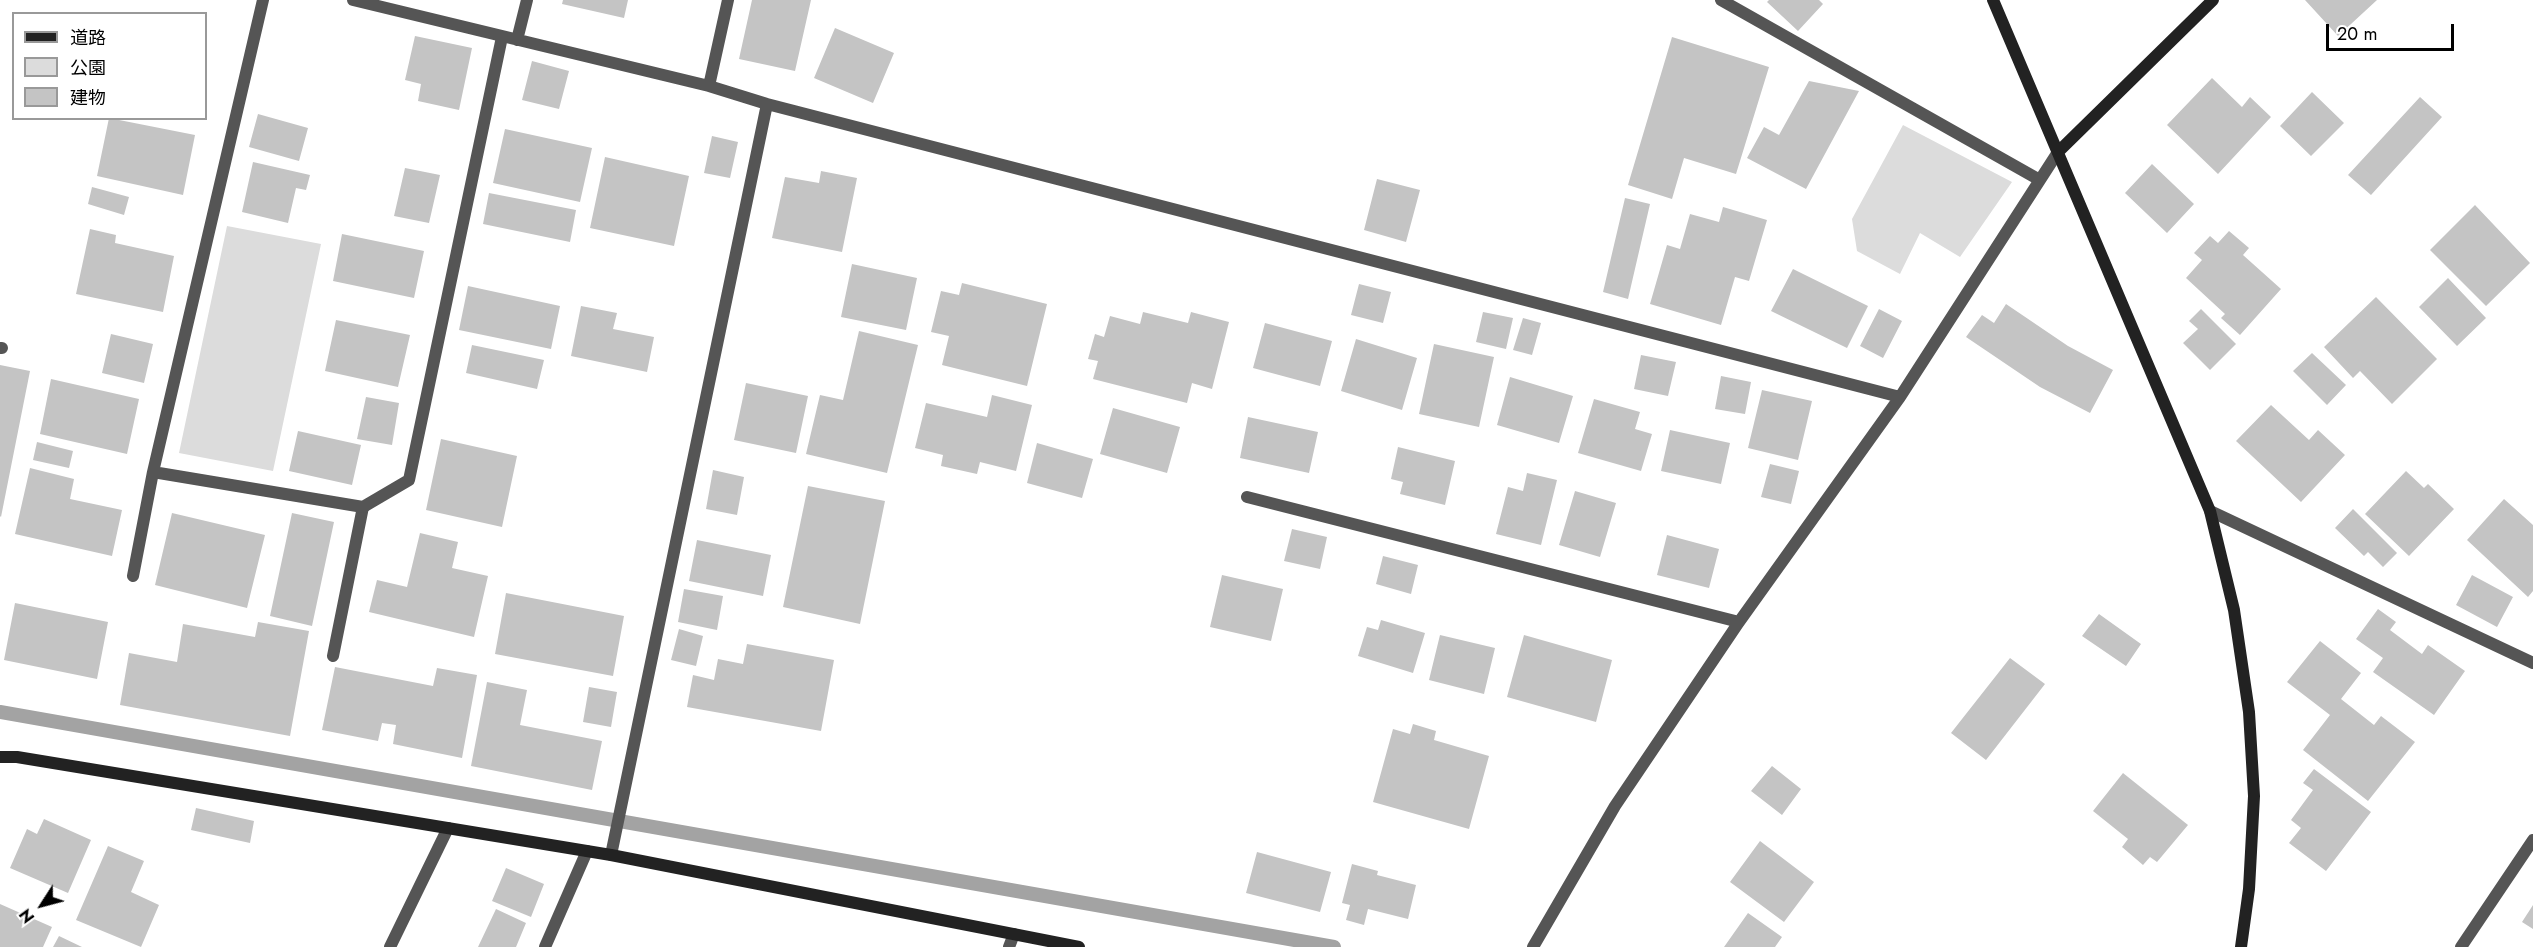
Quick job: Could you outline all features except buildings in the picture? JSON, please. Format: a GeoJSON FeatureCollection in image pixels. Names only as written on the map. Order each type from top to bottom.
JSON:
{"type":"FeatureCollection","features":[{"type":"Feature","properties":{"kind":"street"},"geometry":{"type":"LineString","coordinates":[[133,576],[153,472],[263,0]]}},
{"type":"Feature","properties":{"kind":"street"},"geometry":{"type":"LineString","coordinates":[[353,0],[400,6],[502,37],[709,86],[767,104],[1900,398]]}},
{"type":"Feature","properties":{"kind":"street"},"geometry":{"type":"LineString","coordinates":[[517,40],[526,0]]}},
{"type":"Feature","properties":{"kind":"street"},"geometry":{"type":"LineString","coordinates":[[709,86],[728,0]]}},
{"type":"Feature","properties":{"kind":"street"},"geometry":{"type":"LineString","coordinates":[[1721,0],[2038,179]]}},
{"type":"Feature","properties":{"kind":"street"},"geometry":{"type":"LineString","coordinates":[[1993,0],[2210,511],[2234,610],[2249,712],[2254,796],[2249,889],[2241,947]]}},
{"type":"Feature","properties":{"kind":"street"},"geometry":{"type":"LineString","coordinates":[[1533,947],[1615,806],[1739,622],[1900,398],[2038,179],[2058,152],[2213,0]]}},
{"type":"Feature","properties":{"kind":"street"},"geometry":{"type":"LineString","coordinates":[[153,472],[363,507],[409,480],[502,37]]}},
{"type":"Feature","properties":{"kind":"street"},"geometry":{"type":"LineString","coordinates":[[610,855],[767,104]]}},
{"type":"Feature","properties":{"kind":"street"},"geometry":{"type":"LineString","coordinates":[[1247,497],[1739,622]]}},
{"type":"Feature","properties":{"kind":"street"},"geometry":{"type":"LineString","coordinates":[[333,656],[363,507]]}},
{"type":"Feature","properties":{"kind":"street"},"geometry":{"type":"LineString","coordinates":[[2210,511],[2533,663]]}},
{"type":"Feature","properties":{"kind":"street"},"geometry":{"type":"LineString","coordinates":[[0,757],[28,759],[610,855],[1079,947]]}},
{"type":"Feature","properties":{"kind":"street"},"geometry":{"type":"LineString","coordinates":[[390,947],[448,828]]}},
{"type":"Feature","properties":{"kind":"street"},"geometry":{"type":"LineString","coordinates":[[2461,947],[2533,840]]}},
{"type":"Feature","properties":{"kind":"street"},"geometry":{"type":"LineString","coordinates":[[544,947],[587,851]]}},
{"type":"Feature","properties":{"kind":"street"},"geometry":{"type":"LineString","coordinates":[[1009,947],[1014,934]]}},
{"type":"Feature","properties":{"kind":"green space"},"geometry":{"type":"Polygon","coordinates":[[[1903,125],[2012,182],[1960,257],[1920,233],[1900,274],[1857,251],[1852,219],[1903,125]]]}},
{"type":"Feature","properties":{"kind":"green space"},"geometry":{"type":"Polygon","coordinates":[[[227,226],[321,244],[273,471],[179,453],[227,226]]]}},
{"type":"Feature","properties":{"kind":"waterway"},"geometry":{"type":"LineString","coordinates":[[0,712],[1334,947]]}}]}
